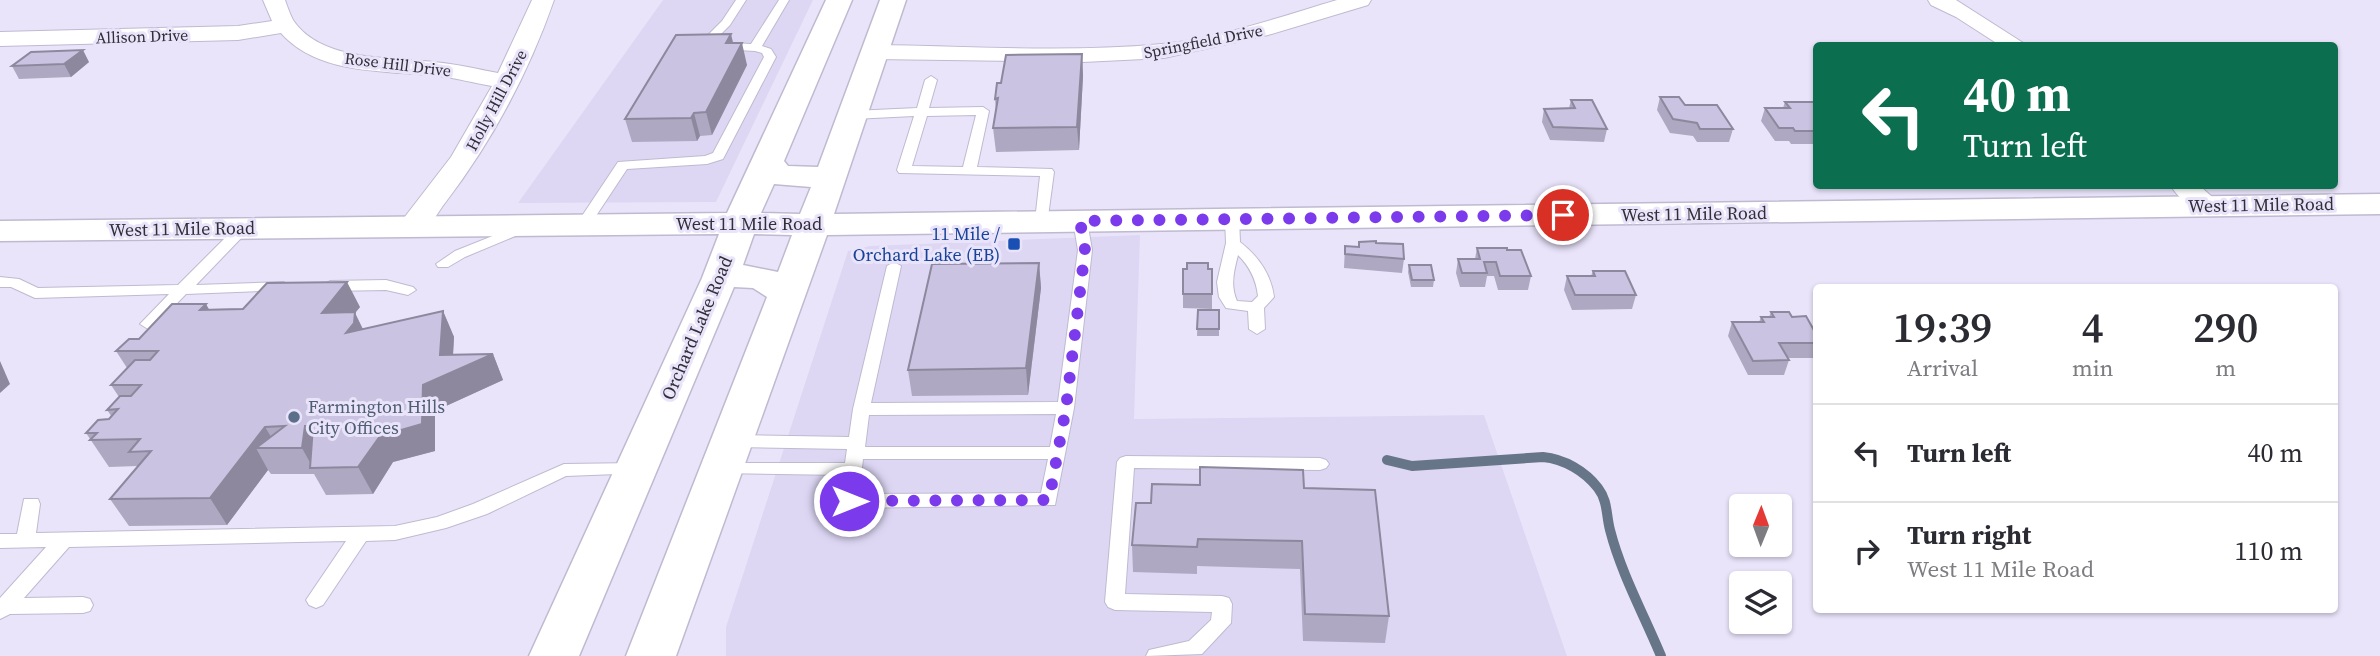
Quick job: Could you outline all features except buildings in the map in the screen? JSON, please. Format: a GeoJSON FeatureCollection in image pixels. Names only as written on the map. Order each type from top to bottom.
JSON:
{"type":"FeatureCollection","features":[{"type":"Feature","properties":{"kind":"street"},"geometry":{"type":"LineString","coordinates":[[274,0],[284,26]]}},
{"type":"Feature","properties":{"kind":"street","name":"Holly Hill Drive"},"geometry":{"type":"LineString","coordinates":[[411,227],[444,188],[489,120],[524,49],[542,0]]}},
{"type":"Feature","properties":{"kind":"street","name":"Orchard Lake Road"},"geometry":{"type":"LineString","coordinates":[[554,656],[839,0]]}},
{"type":"Feature","properties":{"kind":"street"},"geometry":{"type":"LineString","coordinates":[[651,656],[788,296],[893,0]]}},
{"type":"Feature","properties":{"kind":"street","name":"Springfield Drive"},"geometry":{"type":"LineString","coordinates":[[874,52],[1083,55],[1164,51],[1260,30],[1360,0]]}},
{"type":"Feature","properties":{"kind":"street"},"geometry":{"type":"LineString","coordinates":[[1939,0],[1964,12],[2011,42]]}},
{"type":"Feature","properties":{"kind":"street","name":"Allison Drive"},"geometry":{"type":"LineString","coordinates":[[0,39],[238,33],[284,26]]}},
{"type":"Feature","properties":{"kind":"street","name":"Rose Hill Drive"},"geometry":{"type":"LineString","coordinates":[[284,26],[293,36],[326,53],[384,64],[463,72],[506,82]]}},
{"type":"Feature","properties":{"kind":"street"},"geometry":{"type":"LineString","coordinates":[[768,162],[778,175],[831,178]]}},
{"type":"Feature","properties":{"kind":"street","name":"West 11 Mile Road"},"geometry":{"type":"LineString","coordinates":[[0,231],[1080,221],[1233,231],[2196,195],[2380,204]]}},
{"type":"Feature","properties":{"kind":"street"},"geometry":{"type":"LineString","coordinates":[[720,278],[740,275],[761,277],[777,284],[788,296]]}},
{"type":"Feature","properties":{"kind":"lane"},"geometry":{"type":"LineString","coordinates":[[583,225],[624,165],[707,160],[718,156],[770,57],[767,51],[755,48],[704,45],[726,23],[741,0]]}},
{"type":"Feature","properties":{"kind":"lane"},"geometry":{"type":"LineString","coordinates":[[755,48],[784,0]]}},
{"type":"Feature","properties":{"kind":"lane"},"geometry":{"type":"LineString","coordinates":[[932,80],[904,170],[1047,172],[1042,221]]}},
{"type":"Feature","properties":{"kind":"lane"},"geometry":{"type":"LineString","coordinates":[[853,115],[983,111],[970,171]]}},
{"type":"Feature","properties":{"kind":"lane"},"geometry":{"type":"LineString","coordinates":[[894,266],[861,409],[849,501],[1049,500],[1066,408],[1085,250],[1080,221]]}},
{"type":"Feature","properties":{"kind":"lane"},"geometry":{"type":"LineString","coordinates":[[443,264],[460,254],[528,226]]}},
{"type":"Feature","properties":{"kind":"lane"},"geometry":{"type":"LineString","coordinates":[[148,324],[242,229]]}},
{"type":"Feature","properties":{"kind":"lane"},"geometry":{"type":"LineString","coordinates":[[1233,231],[1223,283],[1226,296],[1231,305],[1256,307]]}},
{"type":"Feature","properties":{"kind":"lane"},"geometry":{"type":"LineString","coordinates":[[1233,231],[1266,283],[1266,297],[1256,307],[1257,329]]}},
{"type":"Feature","properties":{"kind":"lane"},"geometry":{"type":"LineString","coordinates":[[0,282],[14,282],[35,293],[386,285],[408,290]]}},
{"type":"Feature","properties":{"kind":"lane"},"geometry":{"type":"LineString","coordinates":[[861,409],[1066,408]]}},
{"type":"Feature","properties":{"kind":"lane"},"geometry":{"type":"LineString","coordinates":[[729,455],[1058,453]]}},
{"type":"Feature","properties":{"kind":"lane"},"geometry":{"type":"LineString","coordinates":[[729,455],[856,455]]}},
{"type":"Feature","properties":{"kind":"lane"},"geometry":{"type":"LineString","coordinates":[[1156,656],[1195,648],[1221,623],[1222,604],[1115,602],[1126,462],[1320,464]]}},
{"type":"Feature","properties":{"kind":"lane"},"geometry":{"type":"LineString","coordinates":[[0,541],[395,533],[439,523],[480,509],[565,470],[637,469]]}},
{"type":"Feature","properties":{"kind":"lane"},"geometry":{"type":"LineString","coordinates":[[24,540],[31,505]]}},
{"type":"Feature","properties":{"kind":"lane"},"geometry":{"type":"LineString","coordinates":[[316,600],[361,533]]}},
{"type":"Feature","properties":{"kind":"lane"},"geometry":{"type":"LineString","coordinates":[[2,608],[64,540]]}},
{"type":"Feature","properties":{"kind":"lane"},"geometry":{"type":"LineString","coordinates":[[2,608],[83,605]]}},
{"type":"Feature","properties":{"kind":"shaded area"},"geometry":{"type":"Polygon","coordinates":[[[663,0],[813,0],[716,202],[518,203],[663,0]]]}},
{"type":"Feature","properties":{"kind":"shaded area"},"geometry":{"type":"Polygon","coordinates":[[[1140,235],[1134,419],[1484,415],[1567,656],[726,656],[726,627],[848,251],[870,246],[1140,235]]]}},
{"type":"Feature","properties":{"kind":"waterway"},"geometry":{"type":"LineString","coordinates":[[1387,460],[1412,466],[1543,457],[1559,460],[1580,471],[1593,482],[1604,498],[1620,562],[1661,656]]}},
{"type":"Feature","properties":{"kind":"place","name":"11 Mile / Orchard Lake (EB)"},"geometry":{"type":"Point","coordinates":[1014,244]}},
{"type":"Feature","properties":{"kind":"place","name":"Farmington Hills City Offices"},"geometry":{"type":"Point","coordinates":[294,417]}},
{"type":"Feature","properties":{"kind":"route"},"geometry":{"type":"LineString","coordinates":[[849,501],[1049,500],[1066,408],[1085,250],[1080,221],[1563,215]]}}]}
